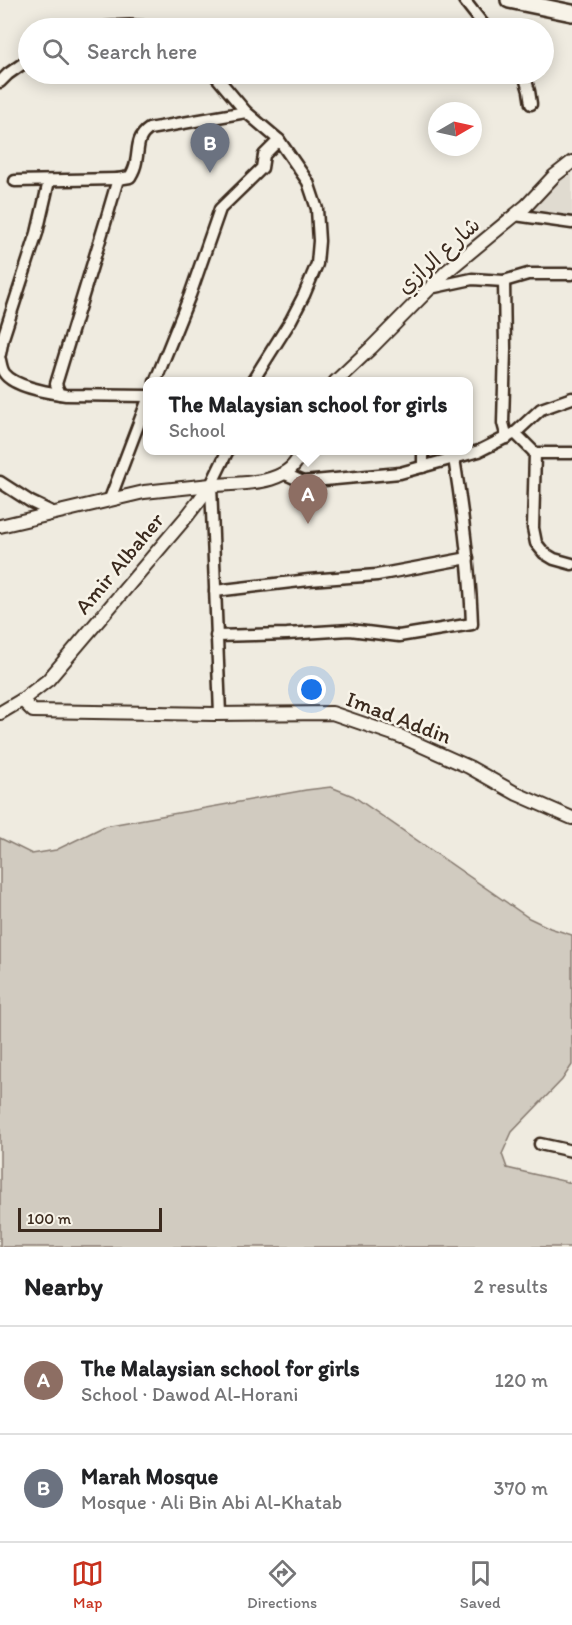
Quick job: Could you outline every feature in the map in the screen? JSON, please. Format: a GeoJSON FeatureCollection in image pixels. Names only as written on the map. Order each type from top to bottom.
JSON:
{"type":"FeatureCollection","features":[{"type":"Feature","properties":{"kind":"main road"},"geometry":{"type":"LineString","coordinates":[[508,0],[572,13]]}},
{"type":"Feature","properties":{"kind":"street"},"geometry":{"type":"LineString","coordinates":[[464,0],[478,18]]}},
{"type":"Feature","properties":{"kind":"street"},"geometry":{"type":"LineString","coordinates":[[0,82],[18,67]]}},
{"type":"Feature","properties":{"kind":"street"},"geometry":{"type":"LineString","coordinates":[[222,84],[246,112],[279,140],[308,182],[316,209],[319,241],[317,264],[291,320],[255,377]]}},
{"type":"Feature","properties":{"kind":"street"},"geometry":{"type":"LineString","coordinates":[[527,84],[531,104]]}},
{"type":"Feature","properties":{"kind":"street"},"geometry":{"type":"LineString","coordinates":[[15,181],[130,177],[136,163],[139,140],[148,129],[246,112]]}},
{"type":"Feature","properties":{"kind":"street"},"geometry":{"type":"LineString","coordinates":[[157,377],[190,295],[220,208],[262,168],[264,155],[279,140]]}},
{"type":"Feature","properties":{"kind":"street","name":"شارع الرازي"},"geometry":{"type":"LineString","coordinates":[[339,377],[457,263],[526,206],[554,176],[572,162]]}},
{"type":"Feature","properties":{"kind":"street"},"geometry":{"type":"LineString","coordinates":[[60,394],[56,382],[117,178]]}},
{"type":"Feature","properties":{"kind":"street"},"geometry":{"type":"LineString","coordinates":[[0,354],[3,338],[37,233],[49,181]]}},
{"type":"Feature","properties":{"kind":"street"},"geometry":{"type":"LineString","coordinates":[[515,215],[572,223]]}},
{"type":"Feature","properties":{"kind":"street"},"geometry":{"type":"LineString","coordinates":[[430,288],[472,279],[504,281],[528,274],[572,274]]}},
{"type":"Feature","properties":{"kind":"street"},"geometry":{"type":"LineString","coordinates":[[504,281],[503,423],[511,436],[535,453],[572,453]]}},
{"type":"Feature","properties":{"kind":"street"},"geometry":{"type":"LineString","coordinates":[[0,360],[5,374],[12,380],[40,390],[66,395],[143,398]]}},
{"type":"Feature","properties":{"kind":"street"},"geometry":{"type":"LineString","coordinates":[[473,453],[511,436],[541,409],[572,398]]}},
{"type":"Feature","properties":{"kind":"street"},"geometry":{"type":"LineString","coordinates":[[110,499],[143,409]]}},
{"type":"Feature","properties":{"kind":"street"},"geometry":{"type":"LineString","coordinates":[[535,453],[533,528],[536,543],[544,553],[554,559],[572,564]]}},
{"type":"Feature","properties":{"kind":"street"},"geometry":{"type":"LineString","coordinates":[[220,714],[211,484],[226,455]]}},
{"type":"Feature","properties":{"kind":"street"},"geometry":{"type":"LineString","coordinates":[[0,526],[144,492],[268,480],[295,464],[300,455]]}},
{"type":"Feature","properties":{"kind":"street"},"geometry":{"type":"LineString","coordinates":[[423,455],[423,467]]}},
{"type":"Feature","properties":{"kind":"street"},"geometry":{"type":"LineString","coordinates":[[283,473],[304,482],[400,473],[465,455]]}},
{"type":"Feature","properties":{"kind":"street"},"geometry":{"type":"LineString","coordinates":[[216,636],[350,630],[399,636],[472,624],[468,558],[454,458]]}},
{"type":"Feature","properties":{"kind":"street"},"geometry":{"type":"LineString","coordinates":[[0,482],[54,513]]}},
{"type":"Feature","properties":{"kind":"street","name":"Amir Albaher"},"geometry":{"type":"LineString","coordinates":[[0,713],[48,680],[211,484]]}},
{"type":"Feature","properties":{"kind":"street"},"geometry":{"type":"LineString","coordinates":[[215,591],[377,575],[468,558]]}},
{"type":"Feature","properties":{"kind":"street","name":"Imad Addin"},"geometry":{"type":"LineString","coordinates":[[21,700],[33,711],[332,713],[402,737],[469,767],[517,794],[572,818]]}},
{"type":"Feature","properties":{"kind":"street"},"geometry":{"type":"LineString","coordinates":[[540,1144],[572,1151]]}},
{"type":"Feature","properties":{"kind":"shaded area"},"geometry":{"type":"Polygon","coordinates":[[[572,162],[572,222],[514,216],[572,162]]]}},
{"type":"Feature","properties":{"kind":"shaded area"},"geometry":{"type":"Polygon","coordinates":[[[331,787],[353,796],[529,918],[572,935],[572,1065],[562,1080],[512,1132],[502,1154],[507,1168],[572,1183],[572,1247],[0,1247],[0,838],[32,854],[56,850],[105,826],[331,787]]]}},
{"type":"Feature","properties":{"kind":"place","name":"Marah Mosque"},"geometry":{"type":"Point","coordinates":[210,173]}},
{"type":"Feature","properties":{"kind":"place","name":"The Malaysian school for girls"},"geometry":{"type":"Point","coordinates":[308,524]}}]}
